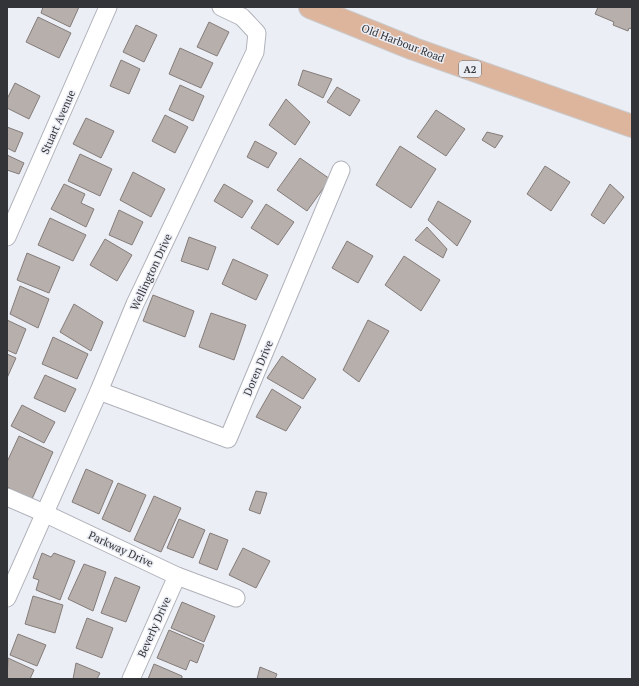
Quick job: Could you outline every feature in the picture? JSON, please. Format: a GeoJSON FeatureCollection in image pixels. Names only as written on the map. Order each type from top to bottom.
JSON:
{"type":"FeatureCollection","features":[{"type":"Feature","properties":{"kind":"main road","name":"Old Harbour Road"},"geometry":{"type":"LineString","coordinates":[[310,7],[414,49],[632,126]]}},
{"type":"Feature","properties":{"kind":"street","name":"Stuart Avenue"},"geometry":{"type":"LineString","coordinates":[[7,237],[108,7]]}},
{"type":"Feature","properties":{"kind":"street","name":"Wellington Drive"},"geometry":{"type":"LineString","coordinates":[[7,598],[99,391],[135,304],[255,52],[257,32],[242,17],[221,7]]}},
{"type":"Feature","properties":{"kind":"street","name":"Doren Drive"},"geometry":{"type":"LineString","coordinates":[[99,391],[228,439],[341,170]]}},
{"type":"Feature","properties":{"kind":"street","name":"Parkway Drive"},"geometry":{"type":"LineString","coordinates":[[7,498],[44,513],[177,576],[236,598]]}},
{"type":"Feature","properties":{"kind":"street","name":"Beverly Drive"},"geometry":{"type":"LineString","coordinates":[[131,679],[177,576]]}},
{"type":"Feature","properties":{"kind":"building"},"geometry":{"type":"Polygon","coordinates":[[[43,7],[79,7],[70,27],[41,13],[43,7]]]}},
{"type":"Feature","properties":{"kind":"building"},"geometry":{"type":"Polygon","coordinates":[[[598,7],[632,7],[632,29],[629,28],[628,31],[613,25],[614,22],[595,14],[598,7]]]}},
{"type":"Feature","properties":{"kind":"building"},"geometry":{"type":"Polygon","coordinates":[[[38,17],[71,33],[59,58],[26,42],[38,17]]]}},
{"type":"Feature","properties":{"kind":"building"},"geometry":{"type":"Polygon","coordinates":[[[209,22],[229,32],[217,56],[197,47],[209,22]]]}},
{"type":"Feature","properties":{"kind":"building"},"geometry":{"type":"Polygon","coordinates":[[[136,25],[157,35],[144,62],[123,52],[136,25]]]}},
{"type":"Feature","properties":{"kind":"building"},"geometry":{"type":"Polygon","coordinates":[[[180,48],[213,63],[201,88],[169,74],[180,48]]]}},
{"type":"Feature","properties":{"kind":"building"},"geometry":{"type":"Polygon","coordinates":[[[121,60],[140,69],[129,94],[110,86],[121,60]]]}},
{"type":"Feature","properties":{"kind":"building"},"geometry":{"type":"Polygon","coordinates":[[[303,70],[332,79],[323,98],[298,85],[303,70]]]}},
{"type":"Feature","properties":{"kind":"building"},"geometry":{"type":"Polygon","coordinates":[[[15,83],[40,96],[29,119],[7,108],[7,99],[15,83]]]}},
{"type":"Feature","properties":{"kind":"building"},"geometry":{"type":"Polygon","coordinates":[[[180,85],[204,96],[193,121],[169,110],[180,85]]]}},
{"type":"Feature","properties":{"kind":"building"},"geometry":{"type":"Polygon","coordinates":[[[337,87],[360,100],[350,116],[327,102],[337,87]]]}},
{"type":"Feature","properties":{"kind":"building"},"geometry":{"type":"Polygon","coordinates":[[[286,99],[310,122],[295,145],[269,125],[286,99]]]}},
{"type":"Feature","properties":{"kind":"building"},"geometry":{"type":"Polygon","coordinates":[[[436,110],[465,129],[446,156],[417,137],[436,110]]]}},
{"type":"Feature","properties":{"kind":"building"},"geometry":{"type":"Polygon","coordinates":[[[165,115],[188,127],[175,153],[152,141],[165,115]]]}},
{"type":"Feature","properties":{"kind":"building"},"geometry":{"type":"Polygon","coordinates":[[[86,118],[114,131],[101,158],[73,144],[86,118]]]}},
{"type":"Feature","properties":{"kind":"building"},"geometry":{"type":"Polygon","coordinates":[[[7,127],[23,133],[15,152],[7,148],[7,127]]]}},
{"type":"Feature","properties":{"kind":"building"},"geometry":{"type":"Polygon","coordinates":[[[487,132],[503,136],[495,148],[482,140],[487,132]]]}},
{"type":"Feature","properties":{"kind":"building"},"geometry":{"type":"Polygon","coordinates":[[[255,141],[277,153],[268,168],[247,157],[255,141]]]}},
{"type":"Feature","properties":{"kind":"building"},"geometry":{"type":"Polygon","coordinates":[[[400,146],[436,169],[411,208],[376,185],[400,146]]]}},
{"type":"Feature","properties":{"kind":"building"},"geometry":{"type":"Polygon","coordinates":[[[80,154],[112,169],[100,196],[68,181],[80,154]]]}},
{"type":"Feature","properties":{"kind":"building"},"geometry":{"type":"Polygon","coordinates":[[[7,155],[24,163],[19,174],[7,170],[7,155]]]}},
{"type":"Feature","properties":{"kind":"building"},"geometry":{"type":"Polygon","coordinates":[[[300,158],[330,179],[307,211],[277,190],[300,158]]]}},
{"type":"Feature","properties":{"kind":"building"},"geometry":{"type":"Polygon","coordinates":[[[545,166],[570,182],[551,211],[527,194],[545,166]]]}},
{"type":"Feature","properties":{"kind":"building"},"geometry":{"type":"Polygon","coordinates":[[[133,172],[165,189],[151,217],[120,200],[133,172]]]}},
{"type":"Feature","properties":{"kind":"building"},"geometry":{"type":"Polygon","coordinates":[[[64,184],[85,194],[81,203],[94,209],[86,227],[51,209],[64,184]]]}},
{"type":"Feature","properties":{"kind":"building"},"geometry":{"type":"Polygon","coordinates":[[[224,184],[253,201],[242,218],[214,201],[224,184]]]}},
{"type":"Feature","properties":{"kind":"building"},"geometry":{"type":"Polygon","coordinates":[[[610,184],[624,197],[604,224],[591,215],[610,184]]]}},
{"type":"Feature","properties":{"kind":"building"},"geometry":{"type":"Polygon","coordinates":[[[438,201],[471,221],[457,246],[428,220],[438,201]]]}},
{"type":"Feature","properties":{"kind":"building"},"geometry":{"type":"Polygon","coordinates":[[[266,204],[294,222],[278,245],[251,228],[266,204]]]}},
{"type":"Feature","properties":{"kind":"building"},"geometry":{"type":"Polygon","coordinates":[[[119,210],[143,222],[132,245],[109,235],[119,210]]]}},
{"type":"Feature","properties":{"kind":"building"},"geometry":{"type":"Polygon","coordinates":[[[50,218],[86,235],[73,261],[38,245],[50,218]]]}},
{"type":"Feature","properties":{"kind":"building"},"geometry":{"type":"Polygon","coordinates":[[[427,227],[447,249],[443,258],[415,240],[427,227]]]}},
{"type":"Feature","properties":{"kind":"building"},"geometry":{"type":"Polygon","coordinates":[[[189,237],[216,247],[208,270],[181,261],[189,237]]]}},
{"type":"Feature","properties":{"kind":"building"},"geometry":{"type":"Polygon","coordinates":[[[105,239],[132,255],[117,281],[90,265],[105,239]]]}},
{"type":"Feature","properties":{"kind":"building"},"geometry":{"type":"Polygon","coordinates":[[[347,241],[373,256],[358,283],[332,268],[347,241]]]}},
{"type":"Feature","properties":{"kind":"building"},"geometry":{"type":"Polygon","coordinates":[[[27,253],[60,267],[49,293],[17,280],[27,253]]]}},
{"type":"Feature","properties":{"kind":"building"},"geometry":{"type":"Polygon","coordinates":[[[404,256],[440,280],[421,311],[385,285],[404,256]]]}},
{"type":"Feature","properties":{"kind":"building"},"geometry":{"type":"Polygon","coordinates":[[[233,259],[268,275],[256,300],[222,284],[233,259]]]}},
{"type":"Feature","properties":{"kind":"building"},"geometry":{"type":"Polygon","coordinates":[[[20,286],[49,299],[38,328],[10,314],[20,286]]]}},
{"type":"Feature","properties":{"kind":"building"},"geometry":{"type":"Polygon","coordinates":[[[153,295],[194,311],[185,337],[143,321],[153,295]]]}},
{"type":"Feature","properties":{"kind":"building"},"geometry":{"type":"Polygon","coordinates":[[[74,304],[103,322],[91,351],[60,332],[74,304]]]}},
{"type":"Feature","properties":{"kind":"building"},"geometry":{"type":"Polygon","coordinates":[[[211,313],[246,325],[234,360],[199,347],[211,313]]]}},
{"type":"Feature","properties":{"kind":"building"},"geometry":{"type":"Polygon","coordinates":[[[7,320],[26,329],[16,354],[7,350],[7,320]]]}},
{"type":"Feature","properties":{"kind":"building"},"geometry":{"type":"Polygon","coordinates":[[[368,320],[389,331],[359,382],[343,370],[368,320]]]}},
{"type":"Feature","properties":{"kind":"building"},"geometry":{"type":"Polygon","coordinates":[[[53,337],[88,354],[77,379],[42,364],[53,337]]]}},
{"type":"Feature","properties":{"kind":"building"},"geometry":{"type":"Polygon","coordinates":[[[7,354],[16,358],[7,378],[7,354]]]}},
{"type":"Feature","properties":{"kind":"building"},"geometry":{"type":"Polygon","coordinates":[[[282,356],[316,379],[303,399],[267,378],[282,356]]]}},
{"type":"Feature","properties":{"kind":"building"},"geometry":{"type":"Polygon","coordinates":[[[45,375],[76,389],[65,412],[34,398],[45,375]]]}},
{"type":"Feature","properties":{"kind":"building"},"geometry":{"type":"Polygon","coordinates":[[[272,389],[301,407],[286,431],[256,417],[272,389]]]}},
{"type":"Feature","properties":{"kind":"building"},"geometry":{"type":"Polygon","coordinates":[[[22,405],[55,422],[44,443],[11,426],[22,405]]]}},
{"type":"Feature","properties":{"kind":"building"},"geometry":{"type":"Polygon","coordinates":[[[19,436],[53,452],[32,499],[7,487],[7,462],[19,436]]]}},
{"type":"Feature","properties":{"kind":"building"},"geometry":{"type":"Polygon","coordinates":[[[86,469],[113,481],[99,514],[72,502],[86,469]]]}},
{"type":"Feature","properties":{"kind":"building"},"geometry":{"type":"Polygon","coordinates":[[[118,483],[146,495],[130,532],[102,519],[118,483]]]}},
{"type":"Feature","properties":{"kind":"building"},"geometry":{"type":"Polygon","coordinates":[[[256,491],[267,493],[260,514],[249,510],[256,491]]]}},
{"type":"Feature","properties":{"kind":"building"},"geometry":{"type":"Polygon","coordinates":[[[154,496],[181,508],[161,552],[134,540],[154,496]]]}},
{"type":"Feature","properties":{"kind":"building"},"geometry":{"type":"Polygon","coordinates":[[[179,519],[205,530],[193,558],[167,548],[179,519]]]}},
{"type":"Feature","properties":{"kind":"building"},"geometry":{"type":"Polygon","coordinates":[[[210,533],[228,540],[217,570],[199,563],[210,533]]]}},
{"type":"Feature","properties":{"kind":"building"},"geometry":{"type":"Polygon","coordinates":[[[243,548],[270,561],[256,588],[229,575],[243,548]]]}},
{"type":"Feature","properties":{"kind":"building"},"geometry":{"type":"Polygon","coordinates":[[[42,553],[51,557],[54,553],[75,561],[60,600],[36,590],[39,580],[33,578],[42,553]]]}},
{"type":"Feature","properties":{"kind":"building"},"geometry":{"type":"Polygon","coordinates":[[[84,564],[106,572],[93,611],[68,599],[84,564]]]}},
{"type":"Feature","properties":{"kind":"building"},"geometry":{"type":"Polygon","coordinates":[[[115,577],[140,587],[126,622],[101,613],[115,577]]]}},
{"type":"Feature","properties":{"kind":"building"},"geometry":{"type":"Polygon","coordinates":[[[33,596],[63,605],[55,633],[25,624],[33,596]]]}},
{"type":"Feature","properties":{"kind":"building"},"geometry":{"type":"Polygon","coordinates":[[[182,602],[215,616],[204,642],[171,628],[182,602]]]}},
{"type":"Feature","properties":{"kind":"building"},"geometry":{"type":"Polygon","coordinates":[[[87,618],[113,628],[102,658],[76,648],[87,618]]]}},
{"type":"Feature","properties":{"kind":"building"},"geometry":{"type":"Polygon","coordinates":[[[169,630],[204,645],[197,663],[190,660],[186,670],[157,658],[169,630]]]}},
{"type":"Feature","properties":{"kind":"building"},"geometry":{"type":"Polygon","coordinates":[[[18,634],[46,645],[37,666],[10,655],[18,634]]]}},
{"type":"Feature","properties":{"kind":"building"},"geometry":{"type":"Polygon","coordinates":[[[8,658],[34,670],[30,679],[7,679],[8,658]]]}},
{"type":"Feature","properties":{"kind":"building"},"geometry":{"type":"Polygon","coordinates":[[[76,663],[100,673],[97,679],[73,679],[76,663]]]}},
{"type":"Feature","properties":{"kind":"building"},"geometry":{"type":"Polygon","coordinates":[[[154,664],[182,676],[182,679],[148,679],[154,664]]]}},
{"type":"Feature","properties":{"kind":"building"},"geometry":{"type":"Polygon","coordinates":[[[260,667],[277,674],[275,679],[257,679],[260,667]]]}}]}
